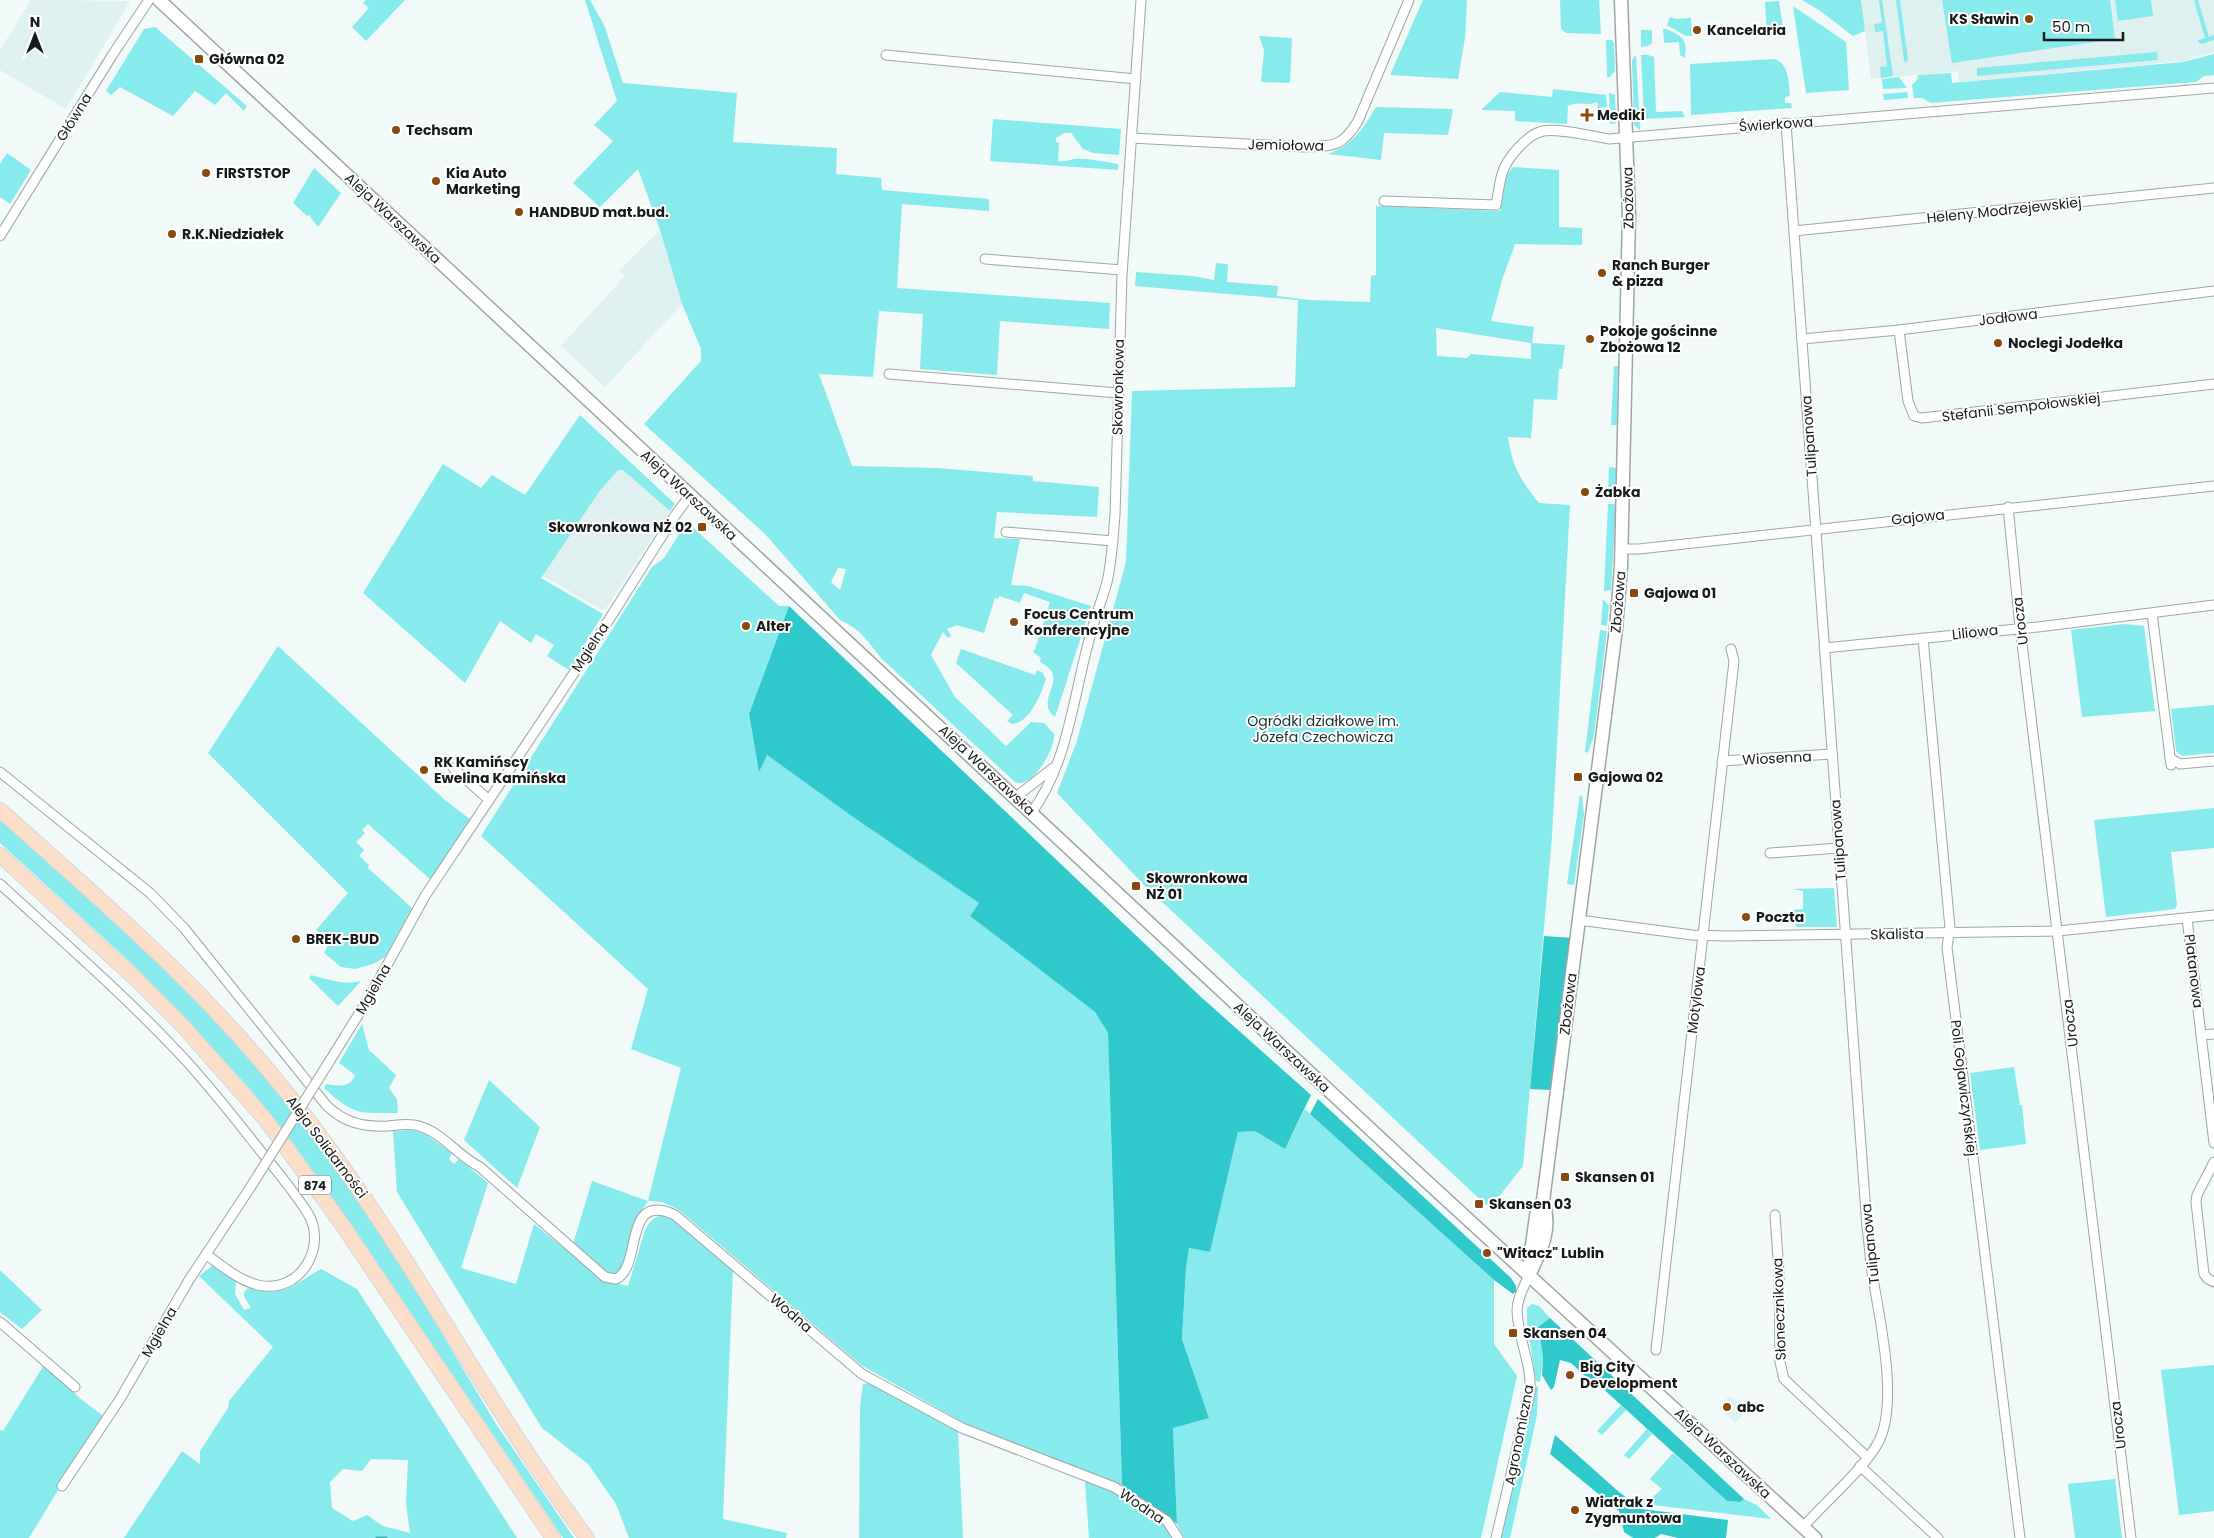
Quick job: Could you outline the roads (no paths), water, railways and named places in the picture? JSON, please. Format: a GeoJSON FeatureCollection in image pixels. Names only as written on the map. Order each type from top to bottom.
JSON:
{"type":"FeatureCollection","features":[{"type":"Feature","properties":{"kind":"main road","name":"Aleja Solidarności"},"geometry":{"type":"LineString","coordinates":[[0,810],[171,966],[237,1035],[290,1097],[368,1202],[503,1416],[587,1538]]}},
{"type":"Feature","properties":{"kind":"main road","name":"874"},"geometry":{"type":"LineString","coordinates":[[0,855],[137,980],[182,1025],[265,1119],[339,1220],[553,1538]]}},
{"type":"Feature","properties":{"kind":"street","name":"Główna"},"geometry":{"type":"LineString","coordinates":[[0,236],[113,54],[149,0]]}},
{"type":"Feature","properties":{"kind":"street","name":"Aleja Warszawska"},"geometry":{"type":"LineString","coordinates":[[159,0],[1529,1275],[1815,1538]]}},
{"type":"Feature","properties":{"kind":"street","name":"Skowronkowa"},"geometry":{"type":"LineString","coordinates":[[1032,812],[1045,793],[1067,733],[1088,644],[1107,581],[1113,541],[1116,515],[1122,270],[1141,0]]}},
{"type":"Feature","properties":{"kind":"street","name":"Jemiołowa"},"geometry":{"type":"LineString","coordinates":[[1131,138],[1303,148],[1327,148],[1340,143],[1350,134],[1358,121],[1409,0]]}},
{"type":"Feature","properties":{"kind":"street","name":"Zbożowa"},"geometry":{"type":"LineString","coordinates":[[1529,1275],[1537,1209],[1543,1200],[1579,920],[1616,629],[1622,549],[1629,216],[1621,0]]}},
{"type":"Feature","properties":{"kind":"street"},"geometry":{"type":"LineString","coordinates":[[886,55],[1136,79]]}},
{"type":"Feature","properties":{"kind":"street","name":"Świerkowa"},"geometry":{"type":"LineString","coordinates":[[1384,201],[1496,205],[1502,173],[1518,147],[1537,133],[1552,130],[1609,139],[2214,88]]}},
{"type":"Feature","properties":{"kind":"street","name":"Tulipanowa"},"geometry":{"type":"LineString","coordinates":[[1786,123],[1868,1227],[1886,1374],[1886,1419],[1878,1442],[1860,1466],[1803,1527]]}},
{"type":"Feature","properties":{"kind":"street","name":"Heleny Modrzejewskiej"},"geometry":{"type":"LineString","coordinates":[[1794,231],[2214,188]]}},
{"type":"Feature","properties":{"kind":"street"},"geometry":{"type":"LineString","coordinates":[[985,259],[1122,270]]}},
{"type":"Feature","properties":{"kind":"street","name":"Jodłowa"},"geometry":{"type":"LineString","coordinates":[[1802,339],[1899,330],[2214,291]]}},
{"type":"Feature","properties":{"kind":"street","name":"Stefanii Sempołowskiej"},"geometry":{"type":"LineString","coordinates":[[1899,330],[1911,411],[1914,416],[1922,418],[2214,384]]}},
{"type":"Feature","properties":{"kind":"street"},"geometry":{"type":"LineString","coordinates":[[889,374],[1118,393]]}},
{"type":"Feature","properties":{"kind":"street","name":"Gajowa"},"geometry":{"type":"LineString","coordinates":[[1622,549],[2214,486]]}},
{"type":"Feature","properties":{"kind":"street","name":"Mgielna"},"geometry":{"type":"LineString","coordinates":[[62,1486],[120,1399],[206,1254],[250,1188],[370,996],[425,896],[596,640],[690,495]]}},
{"type":"Feature","properties":{"kind":"street","name":"Urocza"},"geometry":{"type":"LineString","coordinates":[[2008,507],[2020,627],[2131,1538]]}},
{"type":"Feature","properties":{"kind":"street"},"geometry":{"type":"LineString","coordinates":[[1006,532],[1113,541]]}},
{"type":"Feature","properties":{"kind":"street","name":"Liliowa"},"geometry":{"type":"LineString","coordinates":[[1824,648],[2020,627],[2038,627],[2214,605]]}},
{"type":"Feature","properties":{"kind":"street"},"geometry":{"type":"LineString","coordinates":[[2152,612],[2171,762],[2180,764],[2214,761]]}},
{"type":"Feature","properties":{"kind":"street","name":"Poli Gojawiczyńskiej"},"geometry":{"type":"LineString","coordinates":[[1923,638],[1950,934],[1947,947],[2020,1538]]}},
{"type":"Feature","properties":{"kind":"street","name":"Motylowa"},"geometry":{"type":"LineString","coordinates":[[1656,1350],[1734,660],[1731,649]]}},
{"type":"Feature","properties":{"kind":"street","name":"Wiosenna"},"geometry":{"type":"LineString","coordinates":[[1722,761],[1832,754]]}},
{"type":"Feature","properties":{"kind":"street"},"geometry":{"type":"LineString","coordinates":[[1016,797],[1055,766]]}},
{"type":"Feature","properties":{"kind":"street"},"geometry":{"type":"LineString","coordinates":[[453,768],[489,800]]}},
{"type":"Feature","properties":{"kind":"street","name":"Wodna"},"geometry":{"type":"LineString","coordinates":[[0,772],[150,893],[184,928],[335,1113],[352,1123],[361,1125],[418,1126],[434,1133],[463,1157],[480,1167],[605,1277],[616,1279],[624,1272],[639,1222],[644,1215],[664,1210],[675,1216],[862,1374],[962,1428],[1114,1487],[1166,1521],[1178,1538]]}},
{"type":"Feature","properties":{"kind":"street"},"geometry":{"type":"LineString","coordinates":[[1770,853],[1839,848]]}},
{"type":"Feature","properties":{"kind":"street"},"geometry":{"type":"LineString","coordinates":[[0,884],[98,973],[178,1052],[281,1176],[307,1211],[315,1231],[316,1239],[311,1260],[297,1276],[280,1285],[258,1285],[247,1281],[206,1254]]}},
{"type":"Feature","properties":{"kind":"street","name":"Skalista"},"geometry":{"type":"LineString","coordinates":[[1579,920],[1704,936],[2058,931],[2214,916]]}},
{"type":"Feature","properties":{"kind":"street","name":"Platanowa"},"geometry":{"type":"LineString","coordinates":[[2188,918],[2214,1143]]}},
{"type":"Feature","properties":{"kind":"street"},"geometry":{"type":"LineString","coordinates":[[2202,1035],[2214,1034]]}},
{"type":"Feature","properties":{"kind":"street"},"geometry":{"type":"LineString","coordinates":[[2214,1162],[2197,1195],[2196,1202],[2204,1274],[2214,1282]]}},
{"type":"Feature","properties":{"kind":"street","name":"Słonecznikowa"},"geometry":{"type":"LineString","coordinates":[[1775,1215],[1781,1372],[1784,1379],[1867,1458]]}},
{"type":"Feature","properties":{"kind":"street","name":"Agronomiczna"},"geometry":{"type":"LineString","coordinates":[[1496,1538],[1530,1392],[1528,1366],[1517,1312],[1518,1301],[1529,1275]]}},
{"type":"Feature","properties":{"kind":"street"},"geometry":{"type":"LineString","coordinates":[[0,1322],[75,1388]]}},
{"type":"Feature","properties":{"kind":"street"},"geometry":{"type":"LineString","coordinates":[[1860,1466],[1938,1538]]}},
{"type":"Feature","properties":{"kind":"waterway"},"geometry":{"type":"LineString","coordinates":[[377,1538],[386,1538]]}},
{"type":"Feature","properties":{"kind":"place","name":"KS Sławin"},"geometry":{"type":"Point","coordinates":[2029,19]}},
{"type":"Feature","properties":{"kind":"place","name":"Kancelaria"},"geometry":{"type":"Point","coordinates":[1697,30]}},
{"type":"Feature","properties":{"kind":"place","name":"Główna 02"},"geometry":{"type":"Point","coordinates":[199,59]}},
{"type":"Feature","properties":{"kind":"place","name":"Mediki"},"geometry":{"type":"Point","coordinates":[1587,115]}},
{"type":"Feature","properties":{"kind":"place","name":"Techsam"},"geometry":{"type":"Point","coordinates":[396,130]}},
{"type":"Feature","properties":{"kind":"place","name":"FIRSTSTOP"},"geometry":{"type":"Point","coordinates":[206,173]}},
{"type":"Feature","properties":{"kind":"place","name":"Kia Auto Marketing"},"geometry":{"type":"Point","coordinates":[436,181]}},
{"type":"Feature","properties":{"kind":"place","name":"HANDBUD mat.bud."},"geometry":{"type":"Point","coordinates":[519,212]}},
{"type":"Feature","properties":{"kind":"place","name":"R.K.Niedziałek"},"geometry":{"type":"Point","coordinates":[172,234]}},
{"type":"Feature","properties":{"kind":"place","name":"Ranch Burger & pizza"},"geometry":{"type":"Point","coordinates":[1602,273]}},
{"type":"Feature","properties":{"kind":"place","name":"Pokoje gościnne Zbożowa 12"},"geometry":{"type":"Point","coordinates":[1590,339]}},
{"type":"Feature","properties":{"kind":"place","name":"Noclegi Jodełka"},"geometry":{"type":"Point","coordinates":[1998,343]}},
{"type":"Feature","properties":{"kind":"place","name":"Żabka"},"geometry":{"type":"Point","coordinates":[1585,492]}},
{"type":"Feature","properties":{"kind":"place","name":"Skowronkowa NŻ 02"},"geometry":{"type":"Point","coordinates":[702,527]}},
{"type":"Feature","properties":{"kind":"place","name":"Gajowa 01"},"geometry":{"type":"Point","coordinates":[1634,593]}},
{"type":"Feature","properties":{"kind":"place","name":"Focus Centrum Konferencyjne"},"geometry":{"type":"Point","coordinates":[1014,622]}},
{"type":"Feature","properties":{"kind":"place","name":"Alter"},"geometry":{"type":"Point","coordinates":[746,626]}},
{"type":"Feature","properties":{"kind":"place","name":"RK Kamińscy Ewelina Kamińska"},"geometry":{"type":"Point","coordinates":[424,770]}},
{"type":"Feature","properties":{"kind":"place","name":"Gajowa 02"},"geometry":{"type":"Point","coordinates":[1578,777]}},
{"type":"Feature","properties":{"kind":"place","name":"Skowronkowa NŻ 01"},"geometry":{"type":"Point","coordinates":[1136,886]}},
{"type":"Feature","properties":{"kind":"place","name":"Poczta"},"geometry":{"type":"Point","coordinates":[1746,917]}},
{"type":"Feature","properties":{"kind":"place","name":"BREK-BUD"},"geometry":{"type":"Point","coordinates":[296,939]}},
{"type":"Feature","properties":{"kind":"place","name":"Skansen 01"},"geometry":{"type":"Point","coordinates":[1565,1177]}},
{"type":"Feature","properties":{"kind":"place","name":"Skansen 03"},"geometry":{"type":"Point","coordinates":[1479,1204]}},
{"type":"Feature","properties":{"kind":"place","name":"\"Witacz\" Lublin"},"geometry":{"type":"Point","coordinates":[1487,1253]}},
{"type":"Feature","properties":{"kind":"place","name":"Skansen 04"},"geometry":{"type":"Point","coordinates":[1513,1333]}},
{"type":"Feature","properties":{"kind":"place","name":"Big City Development"},"geometry":{"type":"Point","coordinates":[1570,1375]}},
{"type":"Feature","properties":{"kind":"place","name":"abc"},"geometry":{"type":"Point","coordinates":[1727,1407]}},
{"type":"Feature","properties":{"kind":"place","name":"Wiatrak z Zygmuntowa"},"geometry":{"type":"Point","coordinates":[1575,1510]}},
{"type":"Feature","properties":{"kind":"park label","name":"Ogródki działkowe im. Józefa Czechowicza"},"geometry":{"type":"Point","coordinates":[1323,730]}}]}
